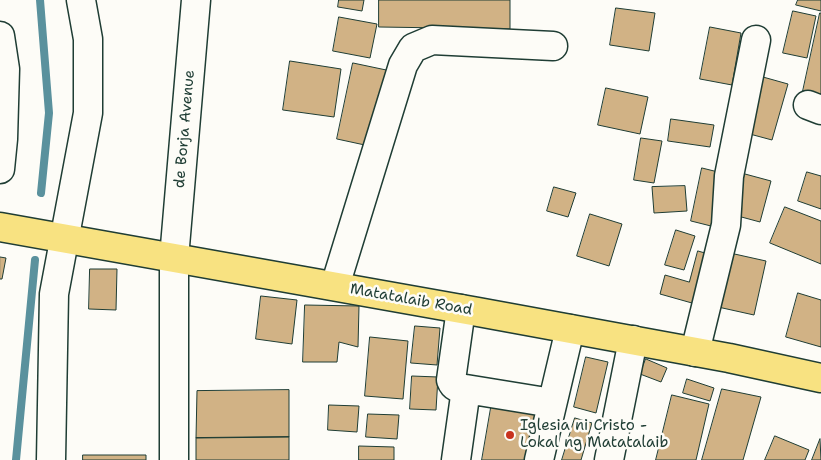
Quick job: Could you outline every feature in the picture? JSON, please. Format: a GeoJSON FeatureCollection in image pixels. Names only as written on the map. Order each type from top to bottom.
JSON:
{"type":"FeatureCollection","features":[{"type":"Feature","properties":{"kind":"main road","name":"Matatalaib Road"},"geometry":{"type":"LineString","coordinates":[[0,227],[633,340],[821,378]]}},
{"type":"Feature","properties":{"kind":"street"},"geometry":{"type":"LineString","coordinates":[[51,460],[54,294],[88,113],[88,38],[81,0]]}},
{"type":"Feature","properties":{"kind":"street","name":"de Borja Avenue"},"geometry":{"type":"LineString","coordinates":[[174,460],[174,258],[196,0]]}},
{"type":"Feature","properties":{"kind":"street"},"geometry":{"type":"LineString","coordinates":[[0,36],[5,69],[3,140],[0,169]]}},
{"type":"Feature","properties":{"kind":"street"},"geometry":{"type":"LineString","coordinates":[[335,286],[403,65],[413,48],[432,40],[553,46]]}},
{"type":"Feature","properties":{"kind":"street"},"geometry":{"type":"LineString","coordinates":[[694,352],[726,225],[729,176],[756,40]]}},
{"type":"Feature","properties":{"kind":"street"},"geometry":{"type":"LineString","coordinates":[[461,309],[451,380],[452,385],[552,403]]}},
{"type":"Feature","properties":{"kind":"street"},"geometry":{"type":"LineString","coordinates":[[539,460],[570,329]]}},
{"type":"Feature","properties":{"kind":"street"},"geometry":{"type":"LineString","coordinates":[[609,460],[633,340]]}},
{"type":"Feature","properties":{"kind":"street"},"geometry":{"type":"LineString","coordinates":[[456,460],[466,389]]}},
{"type":"Feature","properties":{"kind":"building"},"geometry":{"type":"Polygon","coordinates":[[[339,0],[364,0],[362,11],[338,7],[339,0]]]}},
{"type":"Feature","properties":{"kind":"building"},"geometry":{"type":"Polygon","coordinates":[[[379,0],[510,0],[510,29],[379,27],[379,0]]]}},
{"type":"Feature","properties":{"kind":"building"},"geometry":{"type":"Polygon","coordinates":[[[798,0],[821,0],[821,11],[796,5],[798,0]]]}},
{"type":"Feature","properties":{"kind":"building"},"geometry":{"type":"Polygon","coordinates":[[[616,8],[655,13],[649,51],[610,45],[616,8]]]}},
{"type":"Feature","properties":{"kind":"building"},"geometry":{"type":"Polygon","coordinates":[[[793,11],[816,16],[807,58],[783,53],[793,11]]]}},
{"type":"Feature","properties":{"kind":"building"},"geometry":{"type":"Polygon","coordinates":[[[821,13],[821,94],[803,91],[821,13]]]}},
{"type":"Feature","properties":{"kind":"building"},"geometry":{"type":"Polygon","coordinates":[[[339,17],[377,24],[370,58],[333,51],[339,17]]]}},
{"type":"Feature","properties":{"kind":"building"},"geometry":{"type":"Polygon","coordinates":[[[710,27],[741,33],[732,85],[700,79],[710,27]]]}},
{"type":"Feature","properties":{"kind":"building"},"geometry":{"type":"Polygon","coordinates":[[[290,61],[341,69],[334,117],[283,110],[290,61]]]}},
{"type":"Feature","properties":{"kind":"building"},"geometry":{"type":"Polygon","coordinates":[[[353,63],[391,71],[374,147],[337,139],[353,63]]]}},
{"type":"Feature","properties":{"kind":"building"},"geometry":{"type":"Polygon","coordinates":[[[763,77],[788,84],[772,140],[746,133],[763,77]]]}},
{"type":"Feature","properties":{"kind":"building"},"geometry":{"type":"Polygon","coordinates":[[[606,88],[648,97],[640,134],[598,125],[606,88]]]}},
{"type":"Feature","properties":{"kind":"building"},"geometry":{"type":"Polygon","coordinates":[[[671,119],[714,125],[710,147],[668,141],[671,119]]]}},
{"type":"Feature","properties":{"kind":"building"},"geometry":{"type":"Polygon","coordinates":[[[641,138],[662,141],[654,183],[634,180],[641,138]]]}},
{"type":"Feature","properties":{"kind":"building"},"geometry":{"type":"Polygon","coordinates":[[[702,168],[726,174],[715,227],[691,221],[702,168]]]}},
{"type":"Feature","properties":{"kind":"building"},"geometry":{"type":"Polygon","coordinates":[[[807,172],[821,176],[821,209],[798,201],[807,172]]]}},
{"type":"Feature","properties":{"kind":"building"},"geometry":{"type":"Polygon","coordinates":[[[745,174],[771,181],[760,222],[734,215],[745,174]]]}},
{"type":"Feature","properties":{"kind":"building"},"geometry":{"type":"Polygon","coordinates":[[[685,186],[687,211],[654,213],[652,187],[685,186]]]}},
{"type":"Feature","properties":{"kind":"building"},"geometry":{"type":"Polygon","coordinates":[[[554,187],[576,193],[568,217],[547,211],[554,187]]]}},
{"type":"Feature","properties":{"kind":"building"},"geometry":{"type":"Polygon","coordinates":[[[785,207],[821,221],[821,264],[770,243],[785,207]]]}},
{"type":"Feature","properties":{"kind":"building"},"geometry":{"type":"Polygon","coordinates":[[[590,214],[622,224],[609,266],[577,256],[590,214]]]}},
{"type":"Feature","properties":{"kind":"building"},"geometry":{"type":"Polygon","coordinates":[[[676,230],[695,236],[684,270],[665,265],[676,230]]]}},
{"type":"Feature","properties":{"kind":"building"},"geometry":{"type":"Polygon","coordinates":[[[698,251],[712,255],[699,305],[660,294],[665,275],[689,282],[698,251]]]}},
{"type":"Feature","properties":{"kind":"building"},"geometry":{"type":"Polygon","coordinates":[[[730,253],[766,261],[754,315],[718,307],[730,253]]]}},
{"type":"Feature","properties":{"kind":"building"},"geometry":{"type":"Polygon","coordinates":[[[0,257],[6,258],[2,279],[0,279],[0,257]]]}},
{"type":"Feature","properties":{"kind":"building"},"geometry":{"type":"Polygon","coordinates":[[[90,269],[117,269],[116,310],[89,309],[90,269]]]}},
{"type":"Feature","properties":{"kind":"building"},"geometry":{"type":"Polygon","coordinates":[[[798,293],[821,300],[821,347],[786,337],[798,293]]]}},
{"type":"Feature","properties":{"kind":"building"},"geometry":{"type":"Polygon","coordinates":[[[261,296],[297,300],[292,344],[256,339],[261,296]]]}},
{"type":"Feature","properties":{"kind":"building"},"geometry":{"type":"Polygon","coordinates":[[[305,305],[359,306],[358,347],[339,342],[337,362],[303,362],[305,305]]]}},
{"type":"Feature","properties":{"kind":"building"},"geometry":{"type":"Polygon","coordinates":[[[415,326],[440,328],[437,365],[411,363],[415,326]]]}},
{"type":"Feature","properties":{"kind":"building"},"geometry":{"type":"Polygon","coordinates":[[[370,337],[408,341],[403,399],[365,396],[370,337]]]}},
{"type":"Feature","properties":{"kind":"building"},"geometry":{"type":"Polygon","coordinates":[[[586,357],[608,362],[596,413],[574,407],[586,357]]]}},
{"type":"Feature","properties":{"kind":"building"},"geometry":{"type":"Polygon","coordinates":[[[646,359],[667,368],[661,382],[640,374],[646,359]]]}},
{"type":"Feature","properties":{"kind":"building"},"geometry":{"type":"Polygon","coordinates":[[[412,376],[438,377],[436,410],[410,409],[412,376]]]}},
{"type":"Feature","properties":{"kind":"building"},"geometry":{"type":"Polygon","coordinates":[[[687,379],[714,388],[710,401],[683,393],[687,379]]]}},
{"type":"Feature","properties":{"kind":"building"},"geometry":{"type":"Polygon","coordinates":[[[722,389],[761,397],[743,460],[702,460],[722,389]]]}},
{"type":"Feature","properties":{"kind":"building"},"geometry":{"type":"Polygon","coordinates":[[[289,390],[289,437],[196,438],[197,391],[289,390]]]}},
{"type":"Feature","properties":{"kind":"building"},"geometry":{"type":"Polygon","coordinates":[[[672,395],[709,404],[696,460],[656,460],[672,395]]]}},
{"type":"Feature","properties":{"kind":"building","name":"Iglesia ni Cristo - Lokal ng Matatalaib"},"geometry":{"type":"Polygon","coordinates":[[[492,402],[538,410],[529,460],[482,460],[492,402]]]}},
{"type":"Feature","properties":{"kind":"building"},"geometry":{"type":"Polygon","coordinates":[[[329,405],[359,406],[357,432],[328,430],[329,405]]]}},
{"type":"Feature","properties":{"kind":"building"},"geometry":{"type":"Polygon","coordinates":[[[368,414],[399,415],[397,439],[366,437],[368,414]]]}},
{"type":"Feature","properties":{"kind":"building"},"geometry":{"type":"Polygon","coordinates":[[[575,418],[592,423],[581,460],[562,460],[575,418]]]}},
{"type":"Feature","properties":{"kind":"building"},"geometry":{"type":"Polygon","coordinates":[[[775,436],[809,450],[805,460],[765,460],[775,436]]]}},
{"type":"Feature","properties":{"kind":"building"},"geometry":{"type":"Polygon","coordinates":[[[289,437],[289,460],[196,460],[196,438],[289,437]]]}},
{"type":"Feature","properties":{"kind":"building"},"geometry":{"type":"Polygon","coordinates":[[[820,439],[821,460],[812,460],[820,439]]]}},
{"type":"Feature","properties":{"kind":"building"},"geometry":{"type":"Polygon","coordinates":[[[359,446],[394,447],[394,460],[359,460],[359,446]]]}},
{"type":"Feature","properties":{"kind":"building"},"geometry":{"type":"Polygon","coordinates":[[[83,455],[146,455],[146,460],[83,460],[83,455]]]}},
{"type":"Feature","properties":{"kind":"waterway"},"geometry":{"type":"LineString","coordinates":[[40,0],[49,113],[41,193]]}},
{"type":"Feature","properties":{"kind":"waterway"},"geometry":{"type":"LineString","coordinates":[[16,460],[35,260]]}},
{"type":"Feature","properties":{"kind":"place","name":"Iglesia ni Cristo - Lokal ng Matatalaib"},"geometry":{"type":"Point","coordinates":[510,435]}}]}
